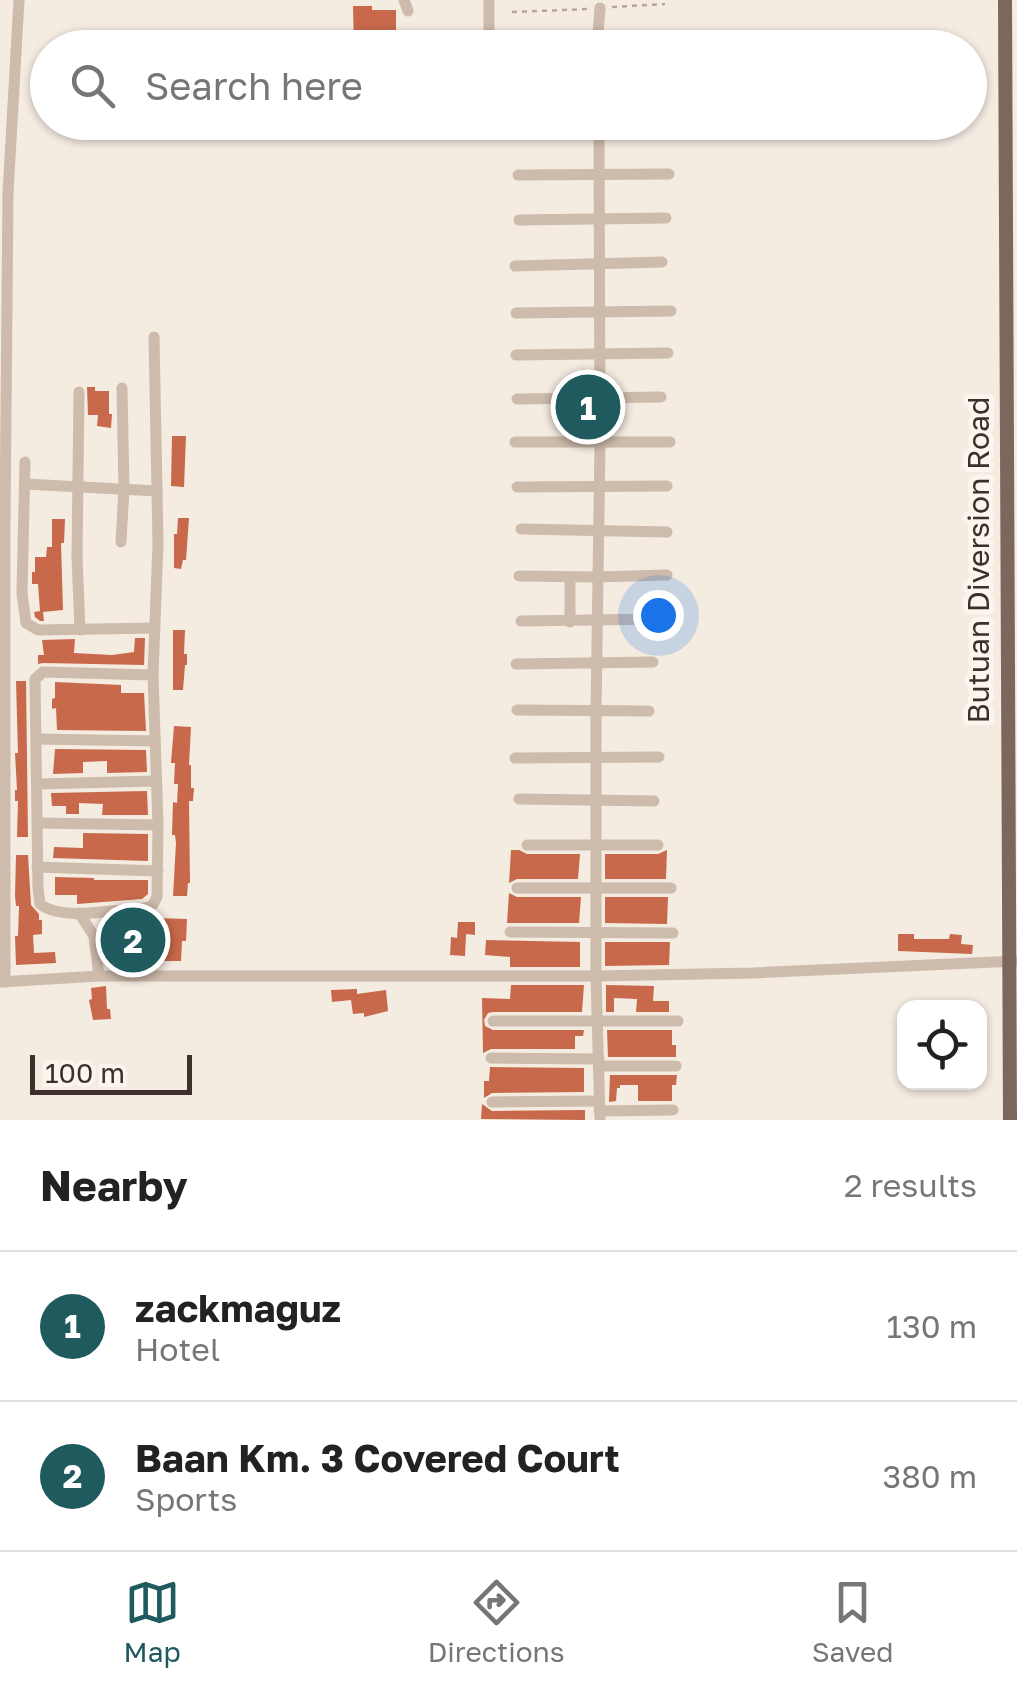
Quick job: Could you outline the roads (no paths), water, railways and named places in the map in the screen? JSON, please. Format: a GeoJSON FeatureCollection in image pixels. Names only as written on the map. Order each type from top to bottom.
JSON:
{"type":"FeatureCollection","features":[{"type":"Feature","properties":{"kind":"main road","name":"Butuan Diversion Road"},"geometry":{"type":"LineString","coordinates":[[1005,0],[1013,646],[1010,1120]]}},
{"type":"Feature","properties":{"kind":"street"},"geometry":{"type":"LineString","coordinates":[[19,0],[8,193],[2,542],[3,982],[99,976],[753,973],[1013,960]]}},
{"type":"Feature","properties":{"kind":"street"},"geometry":{"type":"LineString","coordinates":[[489,0],[489,30]]}},
{"type":"Feature","properties":{"kind":"street"},"geometry":{"type":"LineString","coordinates":[[598,30],[600,8]]}},
{"type":"Feature","properties":{"kind":"street"},"geometry":{"type":"LineString","coordinates":[[599,140],[596,578],[599,1110]]}},
{"type":"Feature","properties":{"kind":"street"},"geometry":{"type":"LineString","coordinates":[[518,175],[669,174]]}},
{"type":"Feature","properties":{"kind":"street"},"geometry":{"type":"LineString","coordinates":[[519,220],[666,218]]}},
{"type":"Feature","properties":{"kind":"street"},"geometry":{"type":"LineString","coordinates":[[515,266],[662,262]]}},
{"type":"Feature","properties":{"kind":"street"},"geometry":{"type":"LineString","coordinates":[[516,313],[670,310]]}},
{"type":"Feature","properties":{"kind":"street"},"geometry":{"type":"LineString","coordinates":[[153,675],[43,672],[35,680],[37,867],[40,904],[50,912],[152,906],[157,897],[153,675],[158,440],[154,337]]}},
{"type":"Feature","properties":{"kind":"street"},"geometry":{"type":"LineString","coordinates":[[516,355],[668,353]]}},
{"type":"Feature","properties":{"kind":"street"},"geometry":{"type":"LineString","coordinates":[[122,388],[122,542]]}},
{"type":"Feature","properties":{"kind":"street"},"geometry":{"type":"LineString","coordinates":[[79,392],[80,630]]}},
{"type":"Feature","properties":{"kind":"street"},"geometry":{"type":"LineString","coordinates":[[517,399],[660,398]]}},
{"type":"Feature","properties":{"kind":"street"},"geometry":{"type":"LineString","coordinates":[[515,442],[670,442]]}},
{"type":"Feature","properties":{"kind":"street"},"geometry":{"type":"LineString","coordinates":[[25,462],[22,593],[26,624],[38,630],[154,628]]}},
{"type":"Feature","properties":{"kind":"street"},"geometry":{"type":"LineString","coordinates":[[25,484],[156,491]]}},
{"type":"Feature","properties":{"kind":"street"},"geometry":{"type":"LineString","coordinates":[[518,487],[667,486]]}},
{"type":"Feature","properties":{"kind":"street"},"geometry":{"type":"LineString","coordinates":[[522,529],[667,532]]}},
{"type":"Feature","properties":{"kind":"street"},"geometry":{"type":"LineString","coordinates":[[520,576],[667,575]]}},
{"type":"Feature","properties":{"kind":"street"},"geometry":{"type":"LineString","coordinates":[[570,577],[570,622]]}},
{"type":"Feature","properties":{"kind":"street"},"geometry":{"type":"LineString","coordinates":[[521,621],[661,619]]}},
{"type":"Feature","properties":{"kind":"street"},"geometry":{"type":"LineString","coordinates":[[516,664],[653,662]]}},
{"type":"Feature","properties":{"kind":"street"},"geometry":{"type":"LineString","coordinates":[[517,710],[649,711]]}},
{"type":"Feature","properties":{"kind":"street"},"geometry":{"type":"LineString","coordinates":[[37,739],[156,741]]}},
{"type":"Feature","properties":{"kind":"street"},"geometry":{"type":"LineString","coordinates":[[515,758],[659,758]]}},
{"type":"Feature","properties":{"kind":"street"},"geometry":{"type":"LineString","coordinates":[[38,784],[156,781]]}},
{"type":"Feature","properties":{"kind":"street"},"geometry":{"type":"LineString","coordinates":[[519,800],[654,801]]}},
{"type":"Feature","properties":{"kind":"street"},"geometry":{"type":"LineString","coordinates":[[39,823],[158,825]]}},
{"type":"Feature","properties":{"kind":"street"},"geometry":{"type":"LineString","coordinates":[[527,846],[658,845]]}},
{"type":"Feature","properties":{"kind":"street"},"geometry":{"type":"LineString","coordinates":[[37,867],[158,871]]}},
{"type":"Feature","properties":{"kind":"street"},"geometry":{"type":"LineString","coordinates":[[518,888],[671,888]]}},
{"type":"Feature","properties":{"kind":"street"},"geometry":{"type":"LineString","coordinates":[[94,936],[104,911]]}},
{"type":"Feature","properties":{"kind":"street"},"geometry":{"type":"LineString","coordinates":[[79,912],[94,936],[99,976]]}},
{"type":"Feature","properties":{"kind":"street"},"geometry":{"type":"LineString","coordinates":[[510,932],[673,933]]}},
{"type":"Feature","properties":{"kind":"street"},"geometry":{"type":"LineString","coordinates":[[493,1021],[678,1021]]}},
{"type":"Feature","properties":{"kind":"street"},"geometry":{"type":"LineString","coordinates":[[491,1058],[676,1066]]}},
{"type":"Feature","properties":{"kind":"street"},"geometry":{"type":"LineString","coordinates":[[492,1102],[599,1110],[673,1110]]}},
{"type":"Feature","properties":{"kind":"place","name":"zackmaguz"},"geometry":{"type":"Point","coordinates":[588,407]}},
{"type":"Feature","properties":{"kind":"place","name":"Baan Km. 3 Covered Court"},"geometry":{"type":"Point","coordinates":[133,940]}}]}
